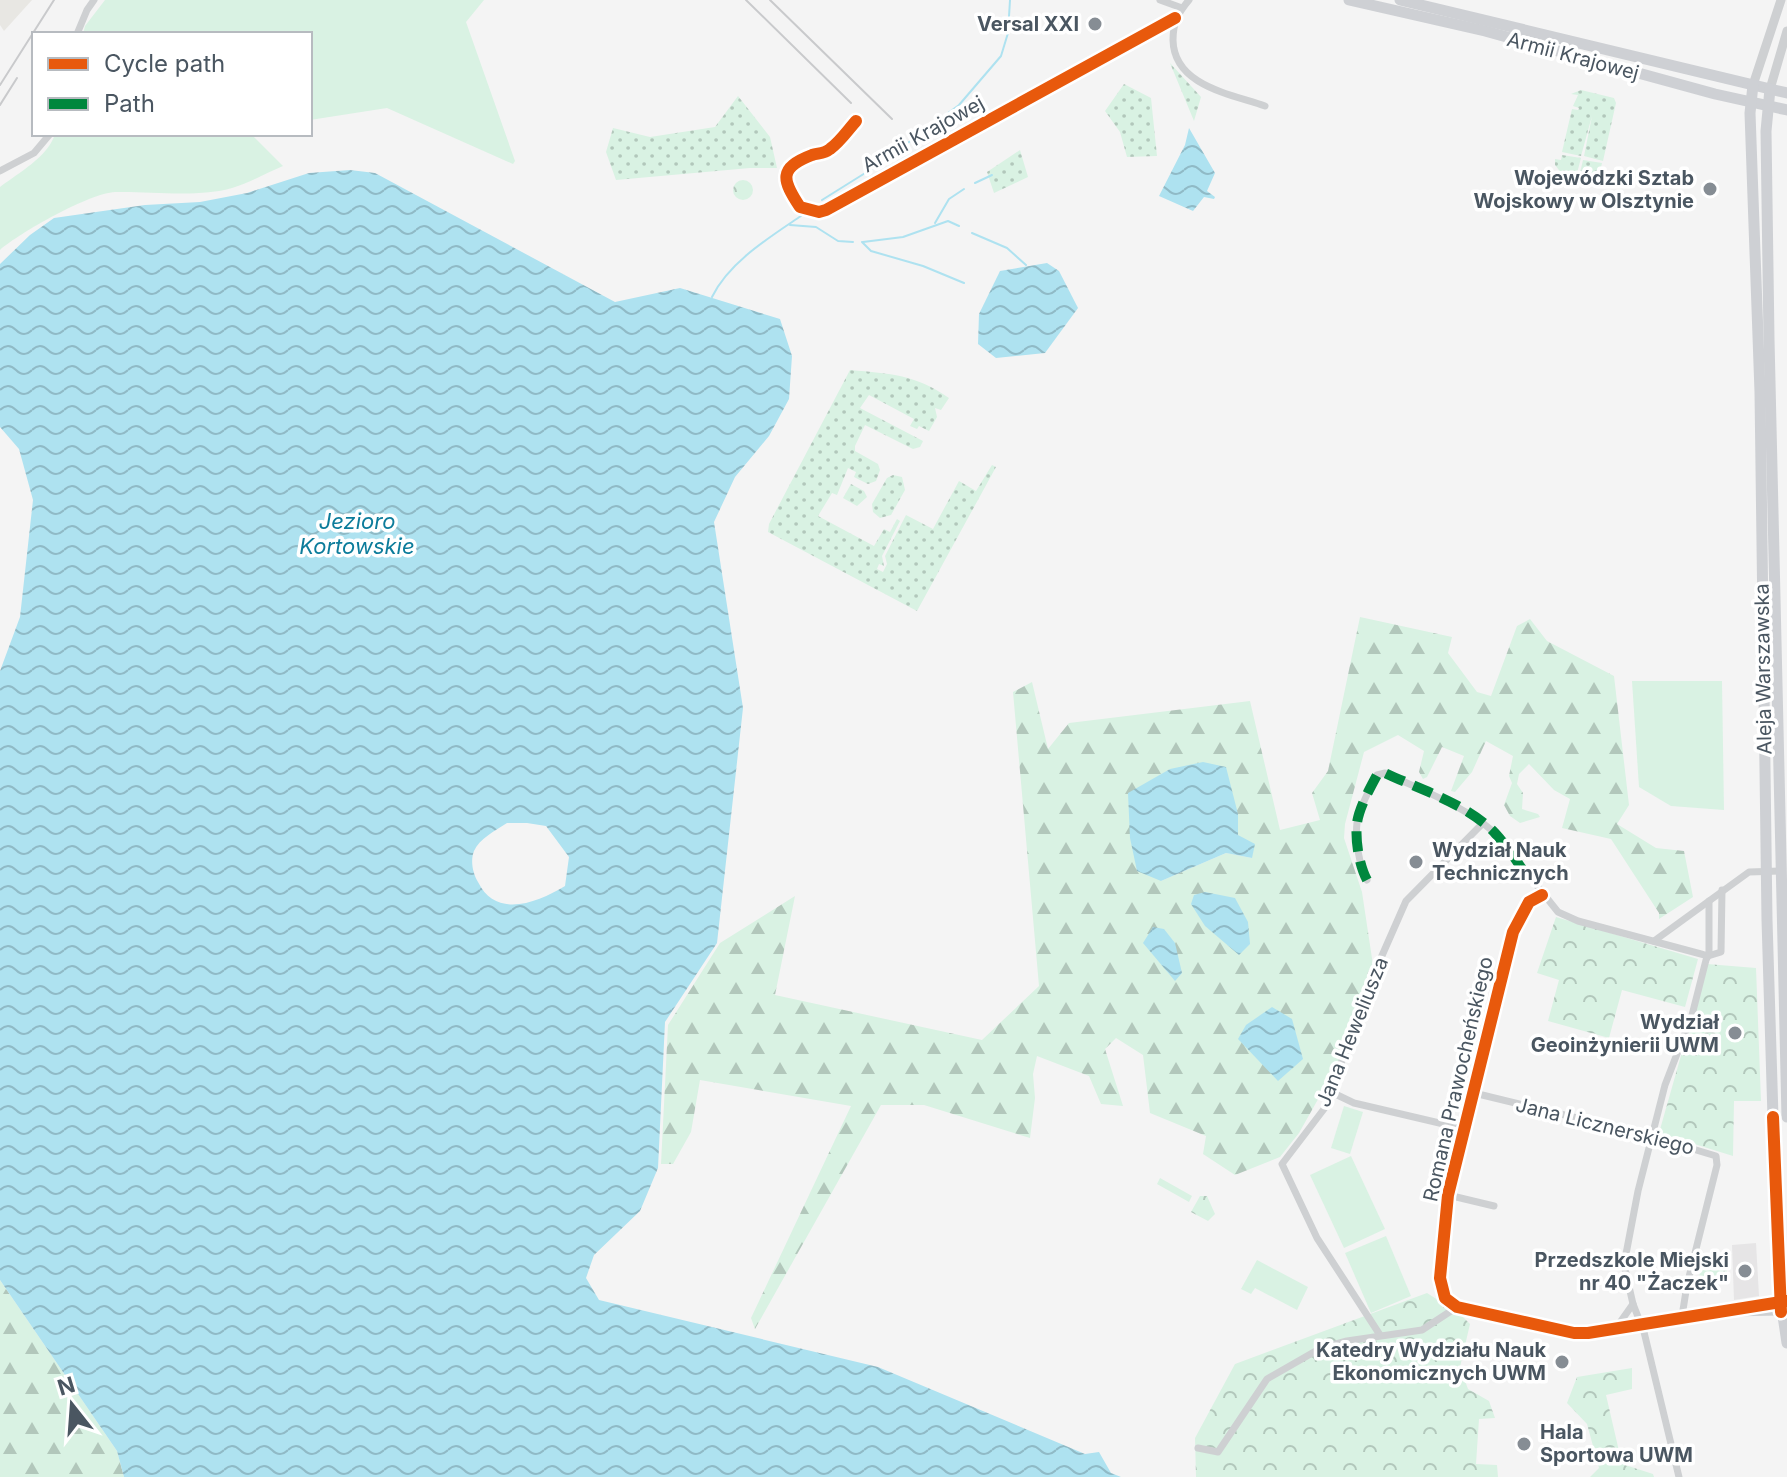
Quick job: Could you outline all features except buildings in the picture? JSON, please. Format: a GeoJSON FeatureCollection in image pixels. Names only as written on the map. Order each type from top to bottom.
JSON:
{"type":"FeatureCollection","features":[{"type":"Feature","properties":{"kind":"main road","name":"Armii Krajowej"},"geometry":{"type":"LineString","coordinates":[[1349,0],[1485,31],[1787,110]]}},
{"type":"Feature","properties":{"kind":"main road","name":"Armii Krajowej"},"geometry":{"type":"LineString","coordinates":[[1400,0],[1787,93]]}},
{"type":"Feature","properties":{"kind":"main road","name":"Aleja Warszawska"},"geometry":{"type":"LineString","coordinates":[[1753,85],[1750,102],[1760,392],[1766,871],[1787,1343]]}},
{"type":"Feature","properties":{"kind":"main road","name":"Aleja Warszawska"},"geometry":{"type":"LineString","coordinates":[[1770,89],[1767,106],[1769,339],[1787,1117]]}},
{"type":"Feature","properties":{"kind":"street"},"geometry":{"type":"LineString","coordinates":[[78,32],[94,0]]}},
{"type":"Feature","properties":{"kind":"street"},"geometry":{"type":"LineString","coordinates":[[1160,0],[1185,3],[1175,18],[1175,53],[1189,75],[1205,85],[1265,106]]}},
{"type":"Feature","properties":{"kind":"street","name":"Aleja Warszawska"},"geometry":{"type":"LineString","coordinates":[[1753,85],[1781,0]]}},
{"type":"Feature","properties":{"kind":"street","name":"Armii Krajowej"},"geometry":{"type":"LineString","coordinates":[[856,121],[831,148],[809,157],[786,173],[785,182],[800,207],[819,212],[826,210],[1175,18]]}},
{"type":"Feature","properties":{"kind":"street","name":"Aleja Warszawska"},"geometry":{"type":"LineString","coordinates":[[1770,89],[1787,31]]}},
{"type":"Feature","properties":{"kind":"street"},"geometry":{"type":"LineString","coordinates":[[0,171],[34,153],[48,136]]}},
{"type":"Feature","properties":{"kind":"street"},"geometry":{"type":"LineString","coordinates":[[1367,880],[1361,869],[1357,822],[1379,770],[1463,809],[1483,823],[1495,833],[1558,912],[1578,921],[1708,956],[1721,952],[1722,890]]}},
{"type":"Feature","properties":{"kind":"street","name":"Jana Heweliusza"},"geometry":{"type":"LineString","coordinates":[[1380,1335],[1317,1238],[1282,1164],[1324,1109],[1377,967],[1406,901],[1483,823]]}},
{"type":"Feature","properties":{"kind":"street"},"geometry":{"type":"LineString","coordinates":[[1654,941],[1749,872],[1781,871]]}},
{"type":"Feature","properties":{"kind":"street","name":"Romana Prawocheńskiego"},"geometry":{"type":"LineString","coordinates":[[1457,1307],[1445,1298],[1440,1278],[1448,1195],[1513,932],[1529,902],[1542,895]]}},
{"type":"Feature","properties":{"kind":"street"},"geometry":{"type":"LineString","coordinates":[[1679,1477],[1625,1269],[1651,1138],[1665,1085],[1692,1015],[1708,956],[1709,901]]}},
{"type":"Feature","properties":{"kind":"street"},"geometry":{"type":"LineString","coordinates":[[1331,1092],[1354,1103],[1465,1129]]}},
{"type":"Feature","properties":{"kind":"street","name":"Jana Licznerskiego"},"geometry":{"type":"LineString","coordinates":[[1474,1093],[1716,1156],[1717,1165],[1682,1316]]}},
{"type":"Feature","properties":{"kind":"street"},"geometry":{"type":"LineString","coordinates":[[1448,1195],[1494,1206]]}},
{"type":"Feature","properties":{"kind":"street"},"geometry":{"type":"LineString","coordinates":[[1616,1328],[1633,1304]]}},
{"type":"Feature","properties":{"kind":"street"},"geometry":{"type":"LineString","coordinates":[[1198,1448],[1218,1452],[1267,1379],[1321,1348],[1380,1335],[1422,1330],[1457,1307],[1560,1332],[1588,1333],[1682,1316],[1747,1314],[1784,1306]]}},
{"type":"Feature","properties":{"kind":"shaded area"},"geometry":{"type":"Polygon","coordinates":[[[0,0],[32,0],[4,31],[0,25],[0,0]]]}},
{"type":"Feature","properties":{"kind":"shaded area","name":"Przedszkole Miejski nr 40 \"Żaczek\""},"geometry":{"type":"Polygon","coordinates":[[[1756,1243],[1759,1296],[1734,1300],[1732,1245],[1756,1243]]]}},
{"type":"Feature","properties":{"kind":"green space"},"geometry":{"type":"Polygon","coordinates":[[[105,0],[484,0],[466,22],[515,161],[513,164],[387,108],[312,120],[312,32],[84,32],[105,0]]]}},
{"type":"Feature","properties":{"kind":"green space"},"geometry":{"type":"Polygon","coordinates":[[[1170,63],[1201,97],[1194,121],[1170,63]]]}},
{"type":"Feature","properties":{"kind":"green space"},"geometry":{"type":"Polygon","coordinates":[[[1124,84],[1151,98],[1157,156],[1127,157],[1120,132],[1105,111],[1124,84]]]}},
{"type":"Feature","properties":{"kind":"green space"},"geometry":{"type":"Polygon","coordinates":[[[1581,90],[1614,98],[1616,103],[1603,161],[1584,156],[1592,116],[1581,156],[1562,152],[1572,109],[1579,108],[1573,106],[1578,95],[1571,94],[1581,90]]]}},
{"type":"Feature","properties":{"kind":"green space"},"geometry":{"type":"Polygon","coordinates":[[[738,96],[770,137],[777,168],[616,180],[606,152],[613,128],[650,137],[715,127],[738,96]]]}},
{"type":"Feature","properties":{"kind":"green space"},"geometry":{"type":"Polygon","coordinates":[[[54,136],[253,136],[283,166],[219,191],[104,194],[55,215],[0,250],[0,187],[39,157],[54,136]]]}},
{"type":"Feature","properties":{"kind":"green space"},"geometry":{"type":"Polygon","coordinates":[[[1020,150],[1028,177],[994,193],[987,172],[1020,150]]]}},
{"type":"Feature","properties":{"kind":"green space"},"geometry":{"type":"Polygon","coordinates":[[[1562,155],[1581,158],[1576,177],[1562,174],[1555,165],[1555,159],[1561,160],[1562,155]]]}},
{"type":"Feature","properties":{"kind":"green space"},"geometry":{"type":"Polygon","coordinates":[[[1583,160],[1602,163],[1599,176],[1592,180],[1579,177],[1583,160]]]}},
{"type":"Feature","properties":{"kind":"green space"},"geometry":{"type":"Polygon","coordinates":[[[743,180],[750,183],[753,190],[750,197],[743,200],[736,197],[733,190],[736,183],[743,180]]]}},
{"type":"Feature","properties":{"kind":"green space"},"geometry":{"type":"Polygon","coordinates":[[[850,370],[891,374],[913,380],[949,398],[941,410],[935,408],[937,417],[929,431],[910,426],[914,419],[869,395],[860,408],[923,441],[920,447],[913,449],[865,425],[855,451],[878,464],[880,470],[876,481],[868,484],[854,477],[856,472],[848,468],[837,495],[832,493],[818,516],[874,546],[884,529],[890,532],[897,519],[900,521],[882,556],[884,566],[879,564],[877,569],[883,572],[887,564],[885,556],[906,515],[933,529],[959,481],[976,491],[992,465],[996,467],[917,611],[768,532],[769,524],[850,370]]]}},
{"type":"Feature","properties":{"kind":"green space"},"geometry":{"type":"Polygon","coordinates":[[[893,475],[902,477],[905,490],[891,515],[880,518],[873,512],[872,504],[887,478],[893,475]]]}},
{"type":"Feature","properties":{"kind":"green space"},"geometry":{"type":"Polygon","coordinates":[[[851,484],[864,491],[867,497],[857,506],[843,498],[851,484]]]}},
{"type":"Feature","properties":{"kind":"green space"},"geometry":{"type":"Polygon","coordinates":[[[1360,617],[1452,637],[1448,653],[1477,692],[1491,696],[1517,626],[1530,619],[1547,641],[1614,676],[1629,805],[1617,824],[1656,848],[1684,851],[1693,897],[1659,919],[1659,913],[1611,839],[1562,828],[1570,799],[1554,790],[1529,764],[1519,774],[1517,784],[1523,793],[1522,809],[1540,817],[1520,823],[1510,816],[1504,805],[1512,783],[1509,776],[1513,756],[1486,741],[1472,772],[1455,792],[1451,791],[1464,756],[1442,747],[1427,777],[1423,779],[1419,772],[1424,751],[1398,735],[1364,752],[1345,824],[1344,838],[1362,892],[1373,965],[1343,1055],[1299,1133],[1280,1157],[1235,1175],[1203,1154],[1206,1136],[1150,1113],[1143,1055],[1116,1038],[1105,1049],[1123,1106],[1101,1104],[1089,1076],[1037,1056],[1033,1074],[1035,1098],[1030,1138],[924,1105],[881,1105],[755,1329],[751,1318],[851,1106],[700,1080],[691,1132],[673,1164],[661,1164],[668,1025],[720,943],[795,896],[775,995],[982,1040],[1039,986],[1013,692],[1032,682],[1048,749],[1069,723],[1250,701],[1280,830],[1320,820],[1312,793],[1328,771],[1360,617]],[[1170,769],[1151,781],[1161,881],[1226,853],[1252,858],[1238,835],[1238,814],[1170,769]]]}},
{"type":"Feature","properties":{"kind":"green space"},"geometry":{"type":"Polygon","coordinates":[[[1632,681],[1722,681],[1724,810],[1671,806],[1639,787],[1632,681]]]}},
{"type":"Feature","properties":{"kind":"green space"},"geometry":{"type":"Polygon","coordinates":[[[1556,917],[1698,959],[1685,1007],[1622,990],[1609,1038],[1548,1021],[1559,980],[1537,973],[1556,917]]]}},
{"type":"Feature","properties":{"kind":"green space"},"geometry":{"type":"Polygon","coordinates":[[[1707,964],[1756,968],[1761,1101],[1734,1101],[1733,1156],[1659,1133],[1707,964]]]}},
{"type":"Feature","properties":{"kind":"green space"},"geometry":{"type":"Polygon","coordinates":[[[1344,1106],[1363,1112],[1350,1154],[1331,1148],[1344,1106]]]}},
{"type":"Feature","properties":{"kind":"green space"},"geometry":{"type":"Polygon","coordinates":[[[1351,1156],[1385,1229],[1344,1248],[1310,1175],[1351,1156]]]}},
{"type":"Feature","properties":{"kind":"green space"},"geometry":{"type":"Polygon","coordinates":[[[1160,1178],[1192,1196],[1189,1202],[1157,1184],[1160,1178]]]}},
{"type":"Feature","properties":{"kind":"green space"},"geometry":{"type":"Polygon","coordinates":[[[1200,1196],[1207,1196],[1215,1214],[1208,1221],[1191,1212],[1200,1196]]]}},
{"type":"Feature","properties":{"kind":"green space"},"geometry":{"type":"Polygon","coordinates":[[[1386,1236],[1411,1296],[1371,1313],[1345,1253],[1386,1236]]]}},
{"type":"Feature","properties":{"kind":"green space"},"geometry":{"type":"Polygon","coordinates":[[[1702,1254],[1727,1255],[1727,1274],[1699,1279],[1702,1254]]]}},
{"type":"Feature","properties":{"kind":"green space"},"geometry":{"type":"Polygon","coordinates":[[[1257,1260],[1308,1287],[1297,1310],[1255,1288],[1251,1294],[1241,1289],[1257,1260]]]}},
{"type":"Feature","properties":{"kind":"green space"},"geometry":{"type":"Polygon","coordinates":[[[0,1280],[117,1451],[124,1477],[0,1477],[0,1280]]]}},
{"type":"Feature","properties":{"kind":"green space"},"geometry":{"type":"Polygon","coordinates":[[[1427,1293],[1470,1324],[1460,1367],[1468,1389],[1489,1401],[1495,1418],[1479,1419],[1476,1464],[1497,1465],[1498,1477],[1196,1477],[1195,1438],[1235,1364],[1427,1293]]]}},
{"type":"Feature","properties":{"kind":"green space"},"geometry":{"type":"Polygon","coordinates":[[[1632,1368],[1632,1389],[1606,1395],[1622,1464],[1653,1474],[1654,1477],[1590,1477],[1599,1468],[1587,1424],[1567,1403],[1577,1377],[1632,1368]]]}},
{"type":"Feature","properties":{"kind":"water"},"geometry":{"type":"Polygon","coordinates":[[[1189,128],[1215,173],[1207,191],[1214,199],[1204,197],[1193,211],[1159,196],[1185,145],[1189,128]]]}},
{"type":"Feature","properties":{"kind":"water","name":"Jezioro Kortowskie"},"geometry":{"type":"Polygon","coordinates":[[[350,170],[375,173],[615,302],[680,288],[780,319],[792,356],[789,399],[769,436],[735,477],[714,522],[743,708],[717,943],[665,1022],[658,1168],[640,1211],[594,1255],[586,1278],[599,1300],[878,1367],[1085,1454],[1099,1452],[1111,1473],[1121,1477],[124,1477],[117,1451],[0,1280],[0,671],[20,617],[33,500],[19,449],[0,427],[0,264],[30,235],[54,218],[145,205],[200,202],[247,193],[309,173],[350,170]],[[507,823],[484,839],[474,851],[472,863],[476,879],[495,901],[506,904],[530,902],[565,886],[569,857],[546,826],[507,823]]]}},
{"type":"Feature","properties":{"kind":"water"},"geometry":{"type":"Polygon","coordinates":[[[1047,263],[1059,271],[1078,308],[1045,353],[996,358],[978,344],[979,314],[1000,271],[1047,263]]]}},
{"type":"Feature","properties":{"kind":"water"},"geometry":{"type":"Polygon","coordinates":[[[1203,762],[1226,767],[1238,814],[1238,835],[1255,844],[1252,858],[1226,853],[1161,881],[1137,871],[1130,838],[1128,793],[1170,769],[1203,762]]]}},
{"type":"Feature","properties":{"kind":"water"},"geometry":{"type":"Polygon","coordinates":[[[1205,892],[1235,898],[1248,922],[1250,944],[1239,955],[1205,926],[1191,904],[1194,895],[1205,892]]]}},
{"type":"Feature","properties":{"kind":"water"},"geometry":{"type":"Polygon","coordinates":[[[1153,927],[1164,929],[1175,943],[1182,973],[1175,981],[1143,943],[1153,927]]]}},
{"type":"Feature","properties":{"kind":"water"},"geometry":{"type":"Polygon","coordinates":[[[1272,1007],[1292,1019],[1303,1059],[1278,1081],[1238,1039],[1246,1025],[1272,1007]]]}},
{"type":"Feature","properties":{"kind":"waterway"},"geometry":{"type":"LineString","coordinates":[[822,200],[878,165],[959,105],[1001,56],[1008,33],[1010,0]]}},
{"type":"Feature","properties":{"kind":"waterway"},"geometry":{"type":"LineString","coordinates":[[975,183],[992,175]]}},
{"type":"Feature","properties":{"kind":"waterway"},"geometry":{"type":"LineString","coordinates":[[935,223],[949,199],[964,189]]}},
{"type":"Feature","properties":{"kind":"waterway"},"geometry":{"type":"LineString","coordinates":[[712,297],[739,262],[801,216]]}},
{"type":"Feature","properties":{"kind":"waterway"},"geometry":{"type":"LineString","coordinates":[[863,242],[903,237],[948,221],[959,226]]}},
{"type":"Feature","properties":{"kind":"waterway"},"geometry":{"type":"LineString","coordinates":[[790,225],[816,227],[838,241],[853,242]]}},
{"type":"Feature","properties":{"kind":"waterway"},"geometry":{"type":"LineString","coordinates":[[972,233],[1007,248],[1026,265]]}},
{"type":"Feature","properties":{"kind":"waterway"},"geometry":{"type":"LineString","coordinates":[[862,242],[871,251],[923,266],[964,283]]}},
{"type":"Feature","properties":{"kind":"railway"},"geometry":{"type":"LineString","coordinates":[[34,32],[54,0]]}},
{"type":"Feature","properties":{"kind":"railway"},"geometry":{"type":"LineString","coordinates":[[746,0],[851,103]]}},
{"type":"Feature","properties":{"kind":"railway"},"geometry":{"type":"LineString","coordinates":[[770,0],[892,119]]}},
{"type":"Feature","properties":{"kind":"railway"},"geometry":{"type":"LineString","coordinates":[[0,85],[32,35]]}},
{"type":"Feature","properties":{"kind":"railway"},"geometry":{"type":"LineString","coordinates":[[0,105],[17,78]]}},
{"type":"Feature","properties":{"kind":"marked path"},"geometry":{"type":"LineString","coordinates":[[1367,880],[1358,852],[1357,823],[1377,775],[1385,773],[1470,813],[1494,832],[1524,872]]}},
{"type":"Feature","properties":{"kind":"cycle path"},"geometry":{"type":"LineString","coordinates":[[856,121],[826,152],[801,160],[789,170],[787,182],[800,207],[819,212],[826,210],[1175,18]]}},
{"type":"Feature","properties":{"kind":"cycle path"},"geometry":{"type":"LineString","coordinates":[[1542,895],[1529,902],[1513,932],[1448,1195],[1440,1278],[1445,1298],[1457,1307],[1574,1333],[1787,1301]]}},
{"type":"Feature","properties":{"kind":"cycle path"},"geometry":{"type":"LineString","coordinates":[[1773,1117],[1781,1312]]}},
{"type":"Feature","properties":{"kind":"place","name":"Versal XXI"},"geometry":{"type":"Point","coordinates":[1095,24]}},
{"type":"Feature","properties":{"kind":"place","name":"Wojewódzki Sztab Wojskowy w Olsztynie"},"geometry":{"type":"Point","coordinates":[1710,189]}},
{"type":"Feature","properties":{"kind":"place","name":"Wydział Nauk Technicznych"},"geometry":{"type":"Point","coordinates":[1416,862]}},
{"type":"Feature","properties":{"kind":"place","name":"Wydział Geoinżynierii UWM"},"geometry":{"type":"Point","coordinates":[1735,1033]}},
{"type":"Feature","properties":{"kind":"place","name":"Przedszkole Miejski nr 40 \"Żaczek\""},"geometry":{"type":"Point","coordinates":[1745,1271]}},
{"type":"Feature","properties":{"kind":"place","name":"Katedry Wydziału Nauk Ekonomicznych UWM"},"geometry":{"type":"Point","coordinates":[1562,1362]}},
{"type":"Feature","properties":{"kind":"place","name":"Hala Sportowa UWM"},"geometry":{"type":"Point","coordinates":[1524,1444]}}]}
